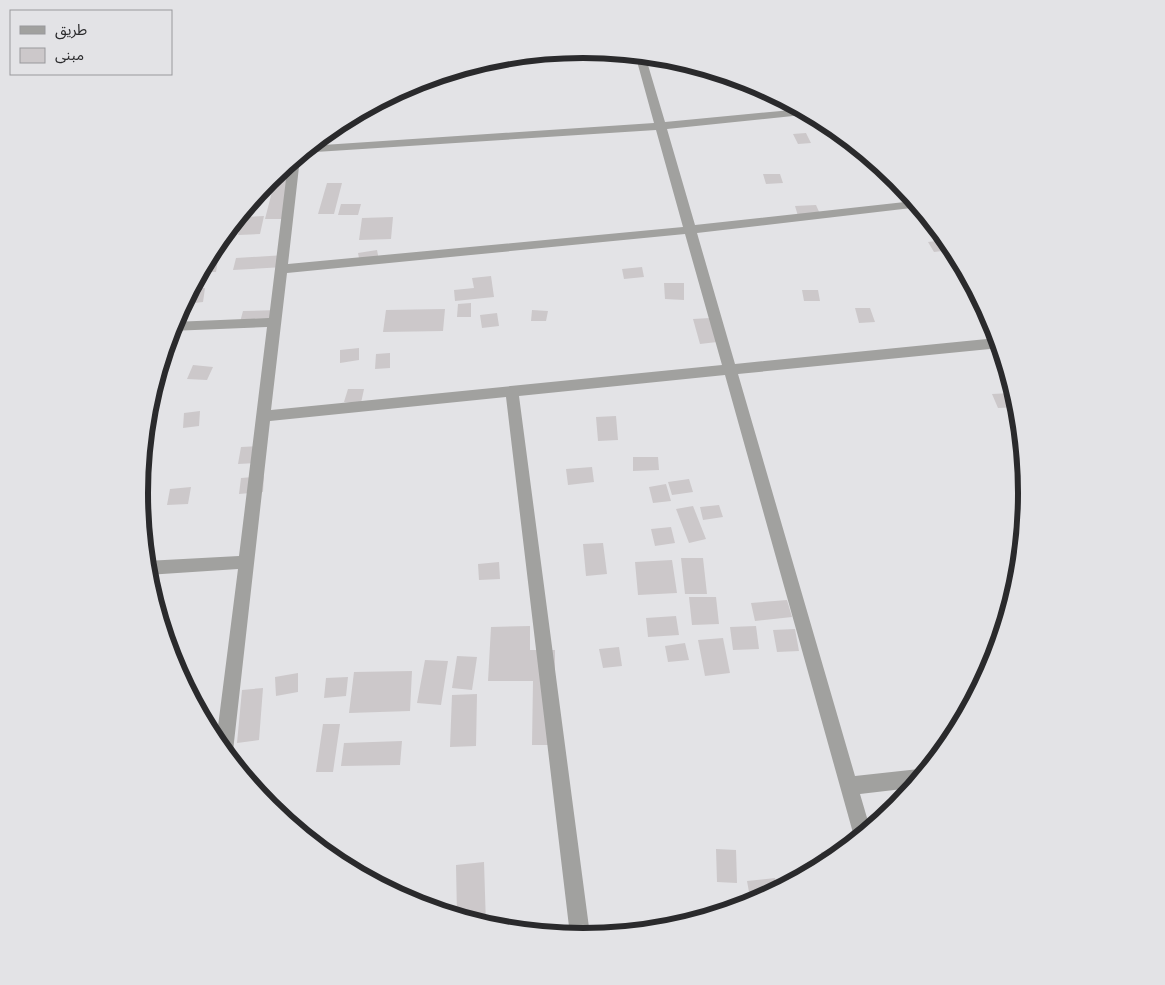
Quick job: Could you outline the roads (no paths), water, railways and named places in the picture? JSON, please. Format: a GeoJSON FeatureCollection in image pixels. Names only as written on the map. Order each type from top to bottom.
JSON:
{"type":"FeatureCollection","features":[{"type":"Feature","properties":{"kind":"street"},"geometry":{"type":"LineString","coordinates":[[642,62],[860,827]]}},
{"type":"Feature","properties":{"kind":"street"},"geometry":{"type":"LineString","coordinates":[[315,149],[660,126],[795,113]]}},
{"type":"Feature","properties":{"kind":"street"},"geometry":{"type":"LineString","coordinates":[[225,740],[293,168]]}},
{"type":"Feature","properties":{"kind":"street"},"geometry":{"type":"LineString","coordinates":[[280,269],[689,230],[909,205]]}},
{"type":"Feature","properties":{"kind":"street"},"geometry":{"type":"LineString","coordinates":[[181,327],[274,322]]}},
{"type":"Feature","properties":{"kind":"street"},"geometry":{"type":"LineString","coordinates":[[263,416],[991,344]]}},
{"type":"Feature","properties":{"kind":"street"},"geometry":{"type":"LineString","coordinates":[[512,392],[579,928]]}},
{"type":"Feature","properties":{"kind":"street"},"geometry":{"type":"LineString","coordinates":[[154,568],[246,562]]}},
{"type":"Feature","properties":{"kind":"street"},"geometry":{"type":"LineString","coordinates":[[848,786],[910,779]]}}]}
